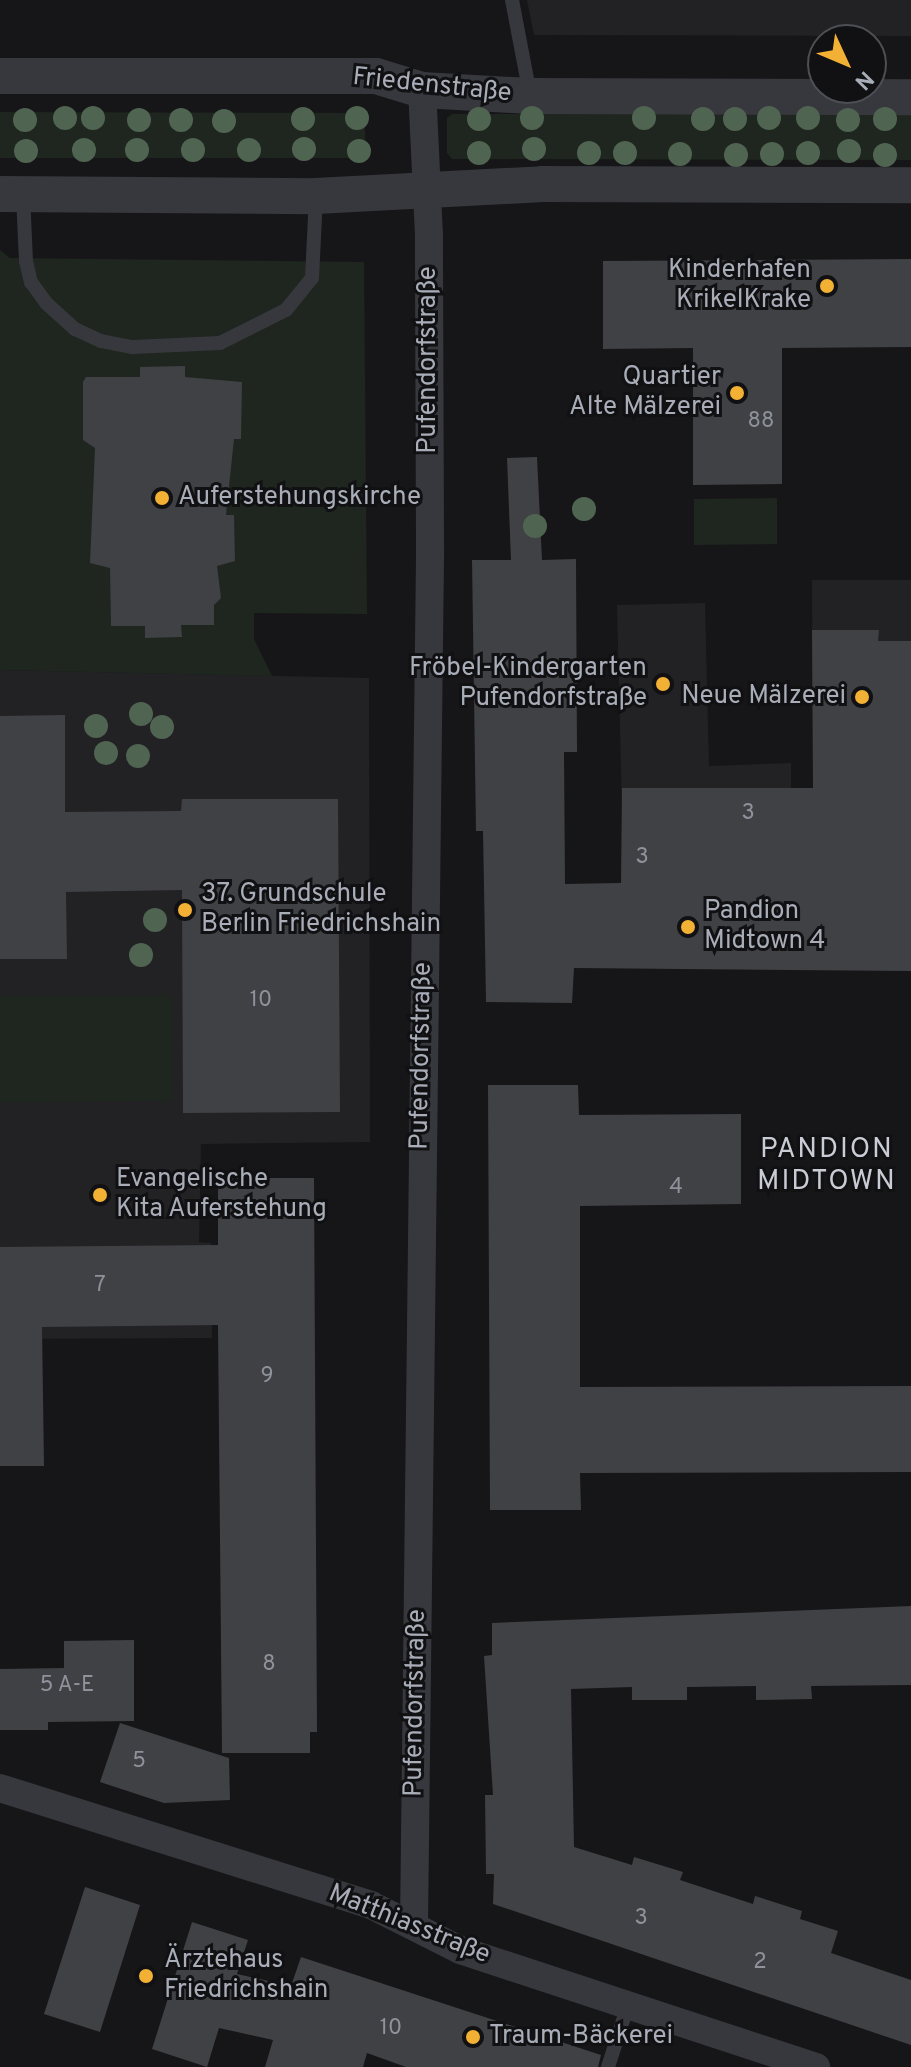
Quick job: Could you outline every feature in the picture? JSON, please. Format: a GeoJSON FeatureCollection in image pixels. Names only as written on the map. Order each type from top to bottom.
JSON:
{"type":"FeatureCollection","features":[{"type":"Feature","properties":{"kind":"street","name":"Friedenstraße"},"geometry":{"type":"LineString","coordinates":[[0,76],[376,76],[422,90],[530,96],[911,97]]}},
{"type":"Feature","properties":{"kind":"street","name":"Pufendorfstraße"},"geometry":{"type":"LineString","coordinates":[[414,1925],[430,547],[429,236],[424,191],[422,90]]}},
{"type":"Feature","properties":{"kind":"street"},"geometry":{"type":"LineString","coordinates":[[11,194],[316,196],[543,184],[911,185]]}},
{"type":"Feature","properties":{"kind":"street","name":"Matthiasstraße"},"geometry":{"type":"LineString","coordinates":[[0,1788],[371,1905],[460,1950],[816,2067]]}},
{"type":"Feature","properties":{"kind":"lane"},"geometry":{"type":"LineString","coordinates":[[512,0],[530,96]]}},
{"type":"Feature","properties":{"kind":"lane"},"geometry":{"type":"LineString","coordinates":[[11,194],[31,282],[46,303],[75,329],[101,341],[133,347],[220,343],[286,310],[312,278],[316,196]]}},
{"type":"Feature","properties":{"kind":"lane"},"geometry":{"type":"LineString","coordinates":[[608,2067],[628,2005]]}},
{"type":"Feature","properties":{"kind":"shaded area"},"geometry":{"type":"Polygon","coordinates":[[[527,0],[911,0],[911,36],[887,36],[887,24],[807,24],[807,36],[534,35],[527,0]]]}},
{"type":"Feature","properties":{"kind":"shaded area"},"geometry":{"type":"Polygon","coordinates":[[[0,112],[365,113],[365,158],[0,158],[0,112]]]}},
{"type":"Feature","properties":{"kind":"shaded area"},"geometry":{"type":"Polygon","coordinates":[[[452,114],[911,114],[911,160],[452,159],[447,153],[447,118],[452,114]]]}},
{"type":"Feature","properties":{"kind":"shaded area"},"geometry":{"type":"Polygon","coordinates":[[[0,250],[10,258],[364,262],[367,614],[254,613],[254,639],[272,676],[0,670],[0,250]]]}},
{"type":"Feature","properties":{"kind":"shaded area"},"geometry":{"type":"Polygon","coordinates":[[[777,498],[777,544],[694,545],[694,499],[777,498]]]}},
{"type":"Feature","properties":{"kind":"shaded area","name":"Neue Mälzerei"},"geometry":{"type":"Polygon","coordinates":[[[812,580],[911,580],[911,840],[874,752],[813,753],[812,580]]]}},
{"type":"Feature","properties":{"kind":"shaded area","name":"Fröbel-Kindergarten Pufendorfstraße"},"geometry":{"type":"Polygon","coordinates":[[[705,603],[709,766],[791,763],[791,788],[623,850],[617,605],[705,603]]]}},
{"type":"Feature","properties":{"kind":"shaded area","name":"37. Grundschule Berlin Friedrichshain"},"geometry":{"type":"Polygon","coordinates":[[[0,670],[369,678],[370,1142],[201,1144],[199,1242],[211,1243],[212,1338],[0,1339],[0,670]]]}},
{"type":"Feature","properties":{"kind":"shaded area"},"geometry":{"type":"Polygon","coordinates":[[[172,995],[173,1101],[0,1102],[0,996],[172,995]]]}},
{"type":"Feature","properties":{"kind":"building","name":"Quartier Alte Mälzerei"},"geometry":{"type":"Polygon","coordinates":[[[911,259],[911,347],[782,348],[782,484],[693,485],[693,348],[603,349],[603,261],[911,259]]]}},
{"type":"Feature","properties":{"kind":"building","name":"Auferstehungskirche"},"geometry":{"type":"Polygon","coordinates":[[[185,366],[185,377],[242,382],[241,439],[234,439],[226,515],[234,515],[235,561],[217,566],[221,598],[214,605],[214,625],[181,625],[182,637],[145,638],[145,626],[111,626],[110,568],[90,563],[95,448],[83,440],[83,382],[86,377],[140,377],[140,367],[185,366]]]}},
{"type":"Feature","properties":{"kind":"building"},"geometry":{"type":"Polygon","coordinates":[[[537,457],[542,560],[576,559],[577,752],[564,752],[565,884],[621,883],[622,788],[813,788],[812,630],[879,630],[878,641],[911,641],[911,971],[574,968],[572,1003],[486,1002],[483,831],[476,831],[472,560],[511,560],[507,458],[537,457]]]}},
{"type":"Feature","properties":{"kind":"building"},"geometry":{"type":"Polygon","coordinates":[[[65,715],[65,812],[181,811],[182,799],[338,799],[340,1112],[183,1113],[182,890],[66,892],[67,959],[0,959],[0,716],[65,715]]]}},
{"type":"Feature","properties":{"kind":"building"},"geometry":{"type":"Polygon","coordinates":[[[488,1085],[578,1085],[579,1115],[741,1114],[741,1204],[580,1206],[580,1387],[911,1386],[911,1472],[580,1473],[581,1510],[490,1510],[488,1085]]]}},
{"type":"Feature","properties":{"kind":"building"},"geometry":{"type":"Polygon","coordinates":[[[218,1178],[314,1178],[317,1732],[310,1732],[310,1753],[222,1753],[218,1325],[42,1327],[44,1466],[0,1466],[0,1247],[218,1245],[218,1178]]]}},
{"type":"Feature","properties":{"kind":"building"},"geometry":{"type":"Polygon","coordinates":[[[911,1606],[911,1685],[811,1686],[812,1699],[756,1700],[756,1686],[687,1687],[687,1700],[632,1700],[632,1687],[571,1689],[574,1847],[632,1865],[634,1857],[683,1872],[680,1880],[753,1904],[755,1896],[802,1911],[800,1919],[838,1931],[831,1953],[911,1980],[911,2045],[493,1904],[494,1874],[486,1874],[485,1795],[493,1795],[484,1656],[492,1655],[492,1623],[911,1606]]]}},
{"type":"Feature","properties":{"kind":"building"},"geometry":{"type":"Polygon","coordinates":[[[134,1640],[134,1721],[48,1722],[48,1730],[0,1730],[0,1669],[64,1668],[64,1641],[134,1640]]]}},
{"type":"Feature","properties":{"kind":"building"},"geometry":{"type":"Polygon","coordinates":[[[120,1723],[229,1758],[230,1800],[164,1803],[100,1782],[120,1723]]]}},
{"type":"Feature","properties":{"kind":"building"},"geometry":{"type":"Polygon","coordinates":[[[85,1887],[140,1905],[100,2032],[44,2014],[85,1887]]]}},
{"type":"Feature","properties":{"kind":"building"},"geometry":{"type":"Polygon","coordinates":[[[192,1922],[248,1940],[237,1974],[291,1986],[301,1957],[601,2055],[598,2067],[406,2067],[367,2053],[363,2067],[265,2067],[273,2040],[219,2028],[207,2067],[152,2049],[192,1922]]]}},
{"type":"Feature","properties":{"kind":"place","name":"Kinderhafen KrikelKrake"},"geometry":{"type":"Point","coordinates":[827,286]}},
{"type":"Feature","properties":{"kind":"place","name":"Quartier Alte Mälzerei"},"geometry":{"type":"Point","coordinates":[737,393]}},
{"type":"Feature","properties":{"kind":"place","name":"Auferstehungskirche"},"geometry":{"type":"Point","coordinates":[162,498]}},
{"type":"Feature","properties":{"kind":"place","name":"Fröbel-Kindergarten Pufendorfstraße"},"geometry":{"type":"Point","coordinates":[663,684]}},
{"type":"Feature","properties":{"kind":"place","name":"Neue Mälzerei"},"geometry":{"type":"Point","coordinates":[862,697]}},
{"type":"Feature","properties":{"kind":"place","name":"37. Grundschule Berlin Friedrichshain"},"geometry":{"type":"Point","coordinates":[185,910]}},
{"type":"Feature","properties":{"kind":"place","name":"Pandion Midtown 4"},"geometry":{"type":"Point","coordinates":[688,927]}},
{"type":"Feature","properties":{"kind":"place","name":"Evangelische Kita Auferstehung"},"geometry":{"type":"Point","coordinates":[100,1195]}},
{"type":"Feature","properties":{"kind":"place","name":"Ärztehaus Friedrichshain"},"geometry":{"type":"Point","coordinates":[146,1976]}},
{"type":"Feature","properties":{"kind":"place","name":"Traum-Bäckerei"},"geometry":{"type":"Point","coordinates":[473,2037]}},
{"type":"Feature","properties":{"kind":"district","name":"PANDION MIDTOWN"},"geometry":{"type":"Point","coordinates":[827,1166]}}]}
